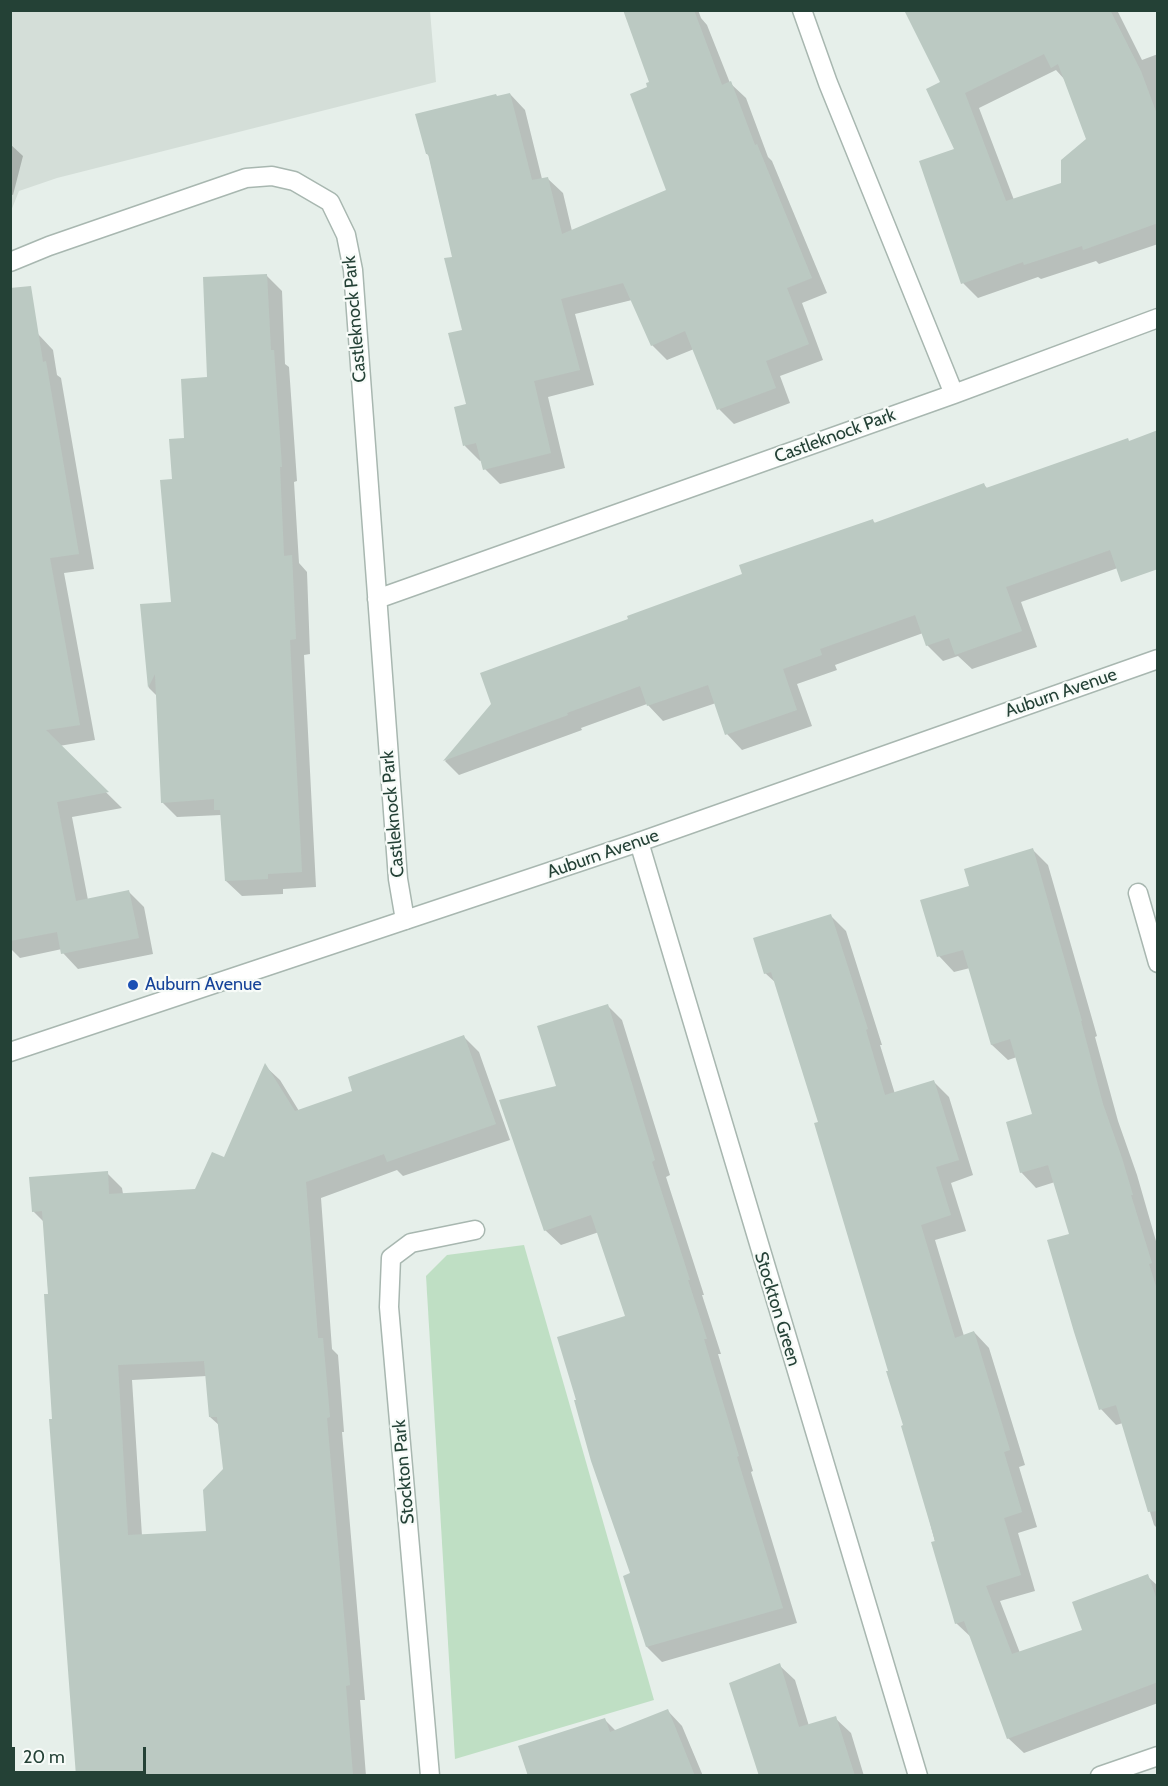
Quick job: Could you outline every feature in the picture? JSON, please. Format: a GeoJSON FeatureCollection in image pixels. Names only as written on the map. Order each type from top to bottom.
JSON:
{"type":"FeatureCollection","features":[{"type":"Feature","properties":{"kind":"street"},"geometry":{"type":"LineString","coordinates":[[802,10],[828,83],[954,394]]}},
{"type":"Feature","properties":{"kind":"street","name":"Castleknock Park"},"geometry":{"type":"LineString","coordinates":[[10,262],[49,246],[246,178],[272,176],[294,182],[330,202],[346,235],[353,270],[398,879],[405,920]]}},
{"type":"Feature","properties":{"kind":"street","name":"Castleknock Park"},"geometry":{"type":"LineString","coordinates":[[377,599],[954,394],[1158,318]]}},
{"type":"Feature","properties":{"kind":"street","name":"Auburn Avenue"},"geometry":{"type":"LineString","coordinates":[[10,1052],[639,842],[1158,659]]}},
{"type":"Feature","properties":{"kind":"street","name":"Stockton Green"},"geometry":{"type":"LineString","coordinates":[[639,842],[918,1776]]}},
{"type":"Feature","properties":{"kind":"street"},"geometry":{"type":"LineString","coordinates":[[1138,893],[1158,963]]}},
{"type":"Feature","properties":{"kind":"street","name":"Stockton Park"},"geometry":{"type":"LineString","coordinates":[[430,1776],[389,1307],[391,1258],[411,1243],[475,1230]]}},
{"type":"Feature","properties":{"kind":"street"},"geometry":{"type":"LineString","coordinates":[[1100,1776],[1158,1756]]}},
{"type":"Feature","properties":{"kind":"shaded area"},"geometry":{"type":"Polygon","coordinates":[[[11,10],[430,11],[436,82],[57,178],[19,191],[11,211],[11,10]]]}},
{"type":"Feature","properties":{"kind":"green space"},"geometry":{"type":"Polygon","coordinates":[[[524,1245],[654,1700],[455,1759],[426,1276],[447,1255],[524,1245]]]}},
{"type":"Feature","properties":{"kind":"building"},"geometry":{"type":"Polygon","coordinates":[[[623,10],[694,10],[722,85],[731,81],[755,145],[757,144],[812,278],[787,288],[809,344],[766,361],[776,388],[717,410],[685,331],[651,346],[623,283],[561,299],[580,370],[534,381],[551,453],[483,470],[476,443],[463,446],[454,407],[466,404],[448,333],[462,330],[444,258],[452,257],[428,154],[426,154],[415,114],[496,94],[497,96],[510,93],[532,180],[548,177],[562,234],[666,190],[630,94],[647,87],[646,83],[649,82],[623,10]]]}},
{"type":"Feature","properties":{"kind":"building"},"geometry":{"type":"Polygon","coordinates":[[[904,10],[1110,10],[1141,71],[1158,117],[1158,223],[1083,250],[1082,246],[1024,265],[1023,262],[961,284],[919,161],[954,149],[926,89],[940,82],[904,10]],[[1044,54],[965,93],[1006,201],[1061,183],[1061,160],[1086,139],[1058,64],[1051,68],[1044,54]]]}},
{"type":"Feature","properties":{"kind":"building"},"geometry":{"type":"Polygon","coordinates":[[[267,274],[271,350],[274,350],[282,467],[280,467],[284,556],[292,555],[296,639],[290,640],[302,872],[268,874],[268,879],[225,881],[220,810],[214,810],[214,799],[161,803],[155,674],[148,688],[140,604],[171,602],[160,480],[172,479],[169,439],[184,438],[181,379],[207,377],[203,277],[267,274]]]}},
{"type":"Feature","properties":{"kind":"building"},"geometry":{"type":"Polygon","coordinates":[[[31,286],[79,554],[50,558],[80,725],[46,730],[109,792],[57,802],[76,901],[129,890],[139,938],[61,954],[57,932],[10,941],[10,288],[31,286]]]}},
{"type":"Feature","properties":{"kind":"building"},"geometry":{"type":"Polygon","coordinates":[[[1158,430],[1158,569],[1121,582],[1110,550],[1006,587],[1022,631],[955,655],[949,638],[926,646],[915,615],[820,649],[822,655],[783,669],[797,710],[725,735],[708,685],[647,706],[640,686],[443,761],[491,704],[480,673],[742,574],[739,565],[873,519],[874,523],[984,483],[986,488],[1128,438],[1129,441],[1158,430]]]}},
{"type":"Feature","properties":{"kind":"building"},"geometry":{"type":"Polygon","coordinates":[[[1033,848],[1103,1104],[1133,1195],[1131,1195],[1152,1263],[1149,1264],[1158,1293],[1158,1511],[1148,1512],[1116,1405],[1099,1410],[1074,1332],[1047,1240],[1069,1234],[1048,1165],[1020,1173],[1006,1122],[1032,1114],[1010,1039],[991,1045],[963,950],[937,957],[920,900],[969,886],[964,869],[1033,848]]]}},
{"type":"Feature","properties":{"kind":"building"},"geometry":{"type":"Polygon","coordinates":[[[831,914],[868,1029],[866,1030],[885,1095],[934,1080],[959,1160],[936,1167],[951,1215],[921,1225],[955,1338],[974,1331],[1010,1450],[1004,1452],[1022,1512],[1004,1518],[1021,1575],[986,1586],[1012,1654],[1082,1630],[1072,1602],[1148,1574],[1158,1603],[1158,1682],[1007,1739],[964,1621],[955,1624],[931,1542],[935,1541],[901,1426],[903,1425],[886,1371],[888,1371],[814,1123],[818,1122],[771,972],[764,974],[753,938],[831,914]]]}},
{"type":"Feature","properties":{"kind":"building"},"geometry":{"type":"Polygon","coordinates":[[[608,1004],[655,1160],[652,1162],[707,1339],[704,1339],[739,1456],[737,1457],[783,1608],[646,1647],[623,1576],[630,1573],[591,1461],[557,1337],[625,1316],[591,1215],[544,1231],[499,1100],[556,1086],[537,1026],[608,1004]]]}},
{"type":"Feature","properties":{"kind":"building"},"geometry":{"type":"Polygon","coordinates":[[[464,1035],[496,1124],[387,1162],[384,1154],[306,1182],[318,1338],[323,1338],[330,1417],[327,1418],[350,1685],[346,1686],[353,1776],[76,1776],[49,1419],[52,1419],[44,1294],[48,1294],[42,1211],[32,1212],[29,1177],[108,1171],[109,1194],[195,1189],[212,1152],[224,1157],[265,1063],[295,1111],[352,1091],[348,1077],[464,1035]],[[204,1361],[118,1365],[128,1535],[206,1531],[203,1490],[223,1469],[217,1417],[209,1417],[204,1361]]]}},
{"type":"Feature","properties":{"kind":"building"},"geometry":{"type":"Polygon","coordinates":[[[780,1663],[799,1727],[836,1716],[855,1776],[759,1776],[729,1683],[780,1663]]]}},
{"type":"Feature","properties":{"kind":"building"},"geometry":{"type":"Polygon","coordinates":[[[668,1709],[695,1776],[528,1776],[518,1746],[605,1718],[610,1732],[668,1709]]]}},
{"type":"Feature","properties":{"kind":"place","name":"Auburn Avenue"},"geometry":{"type":"Point","coordinates":[133,985]}}]}
